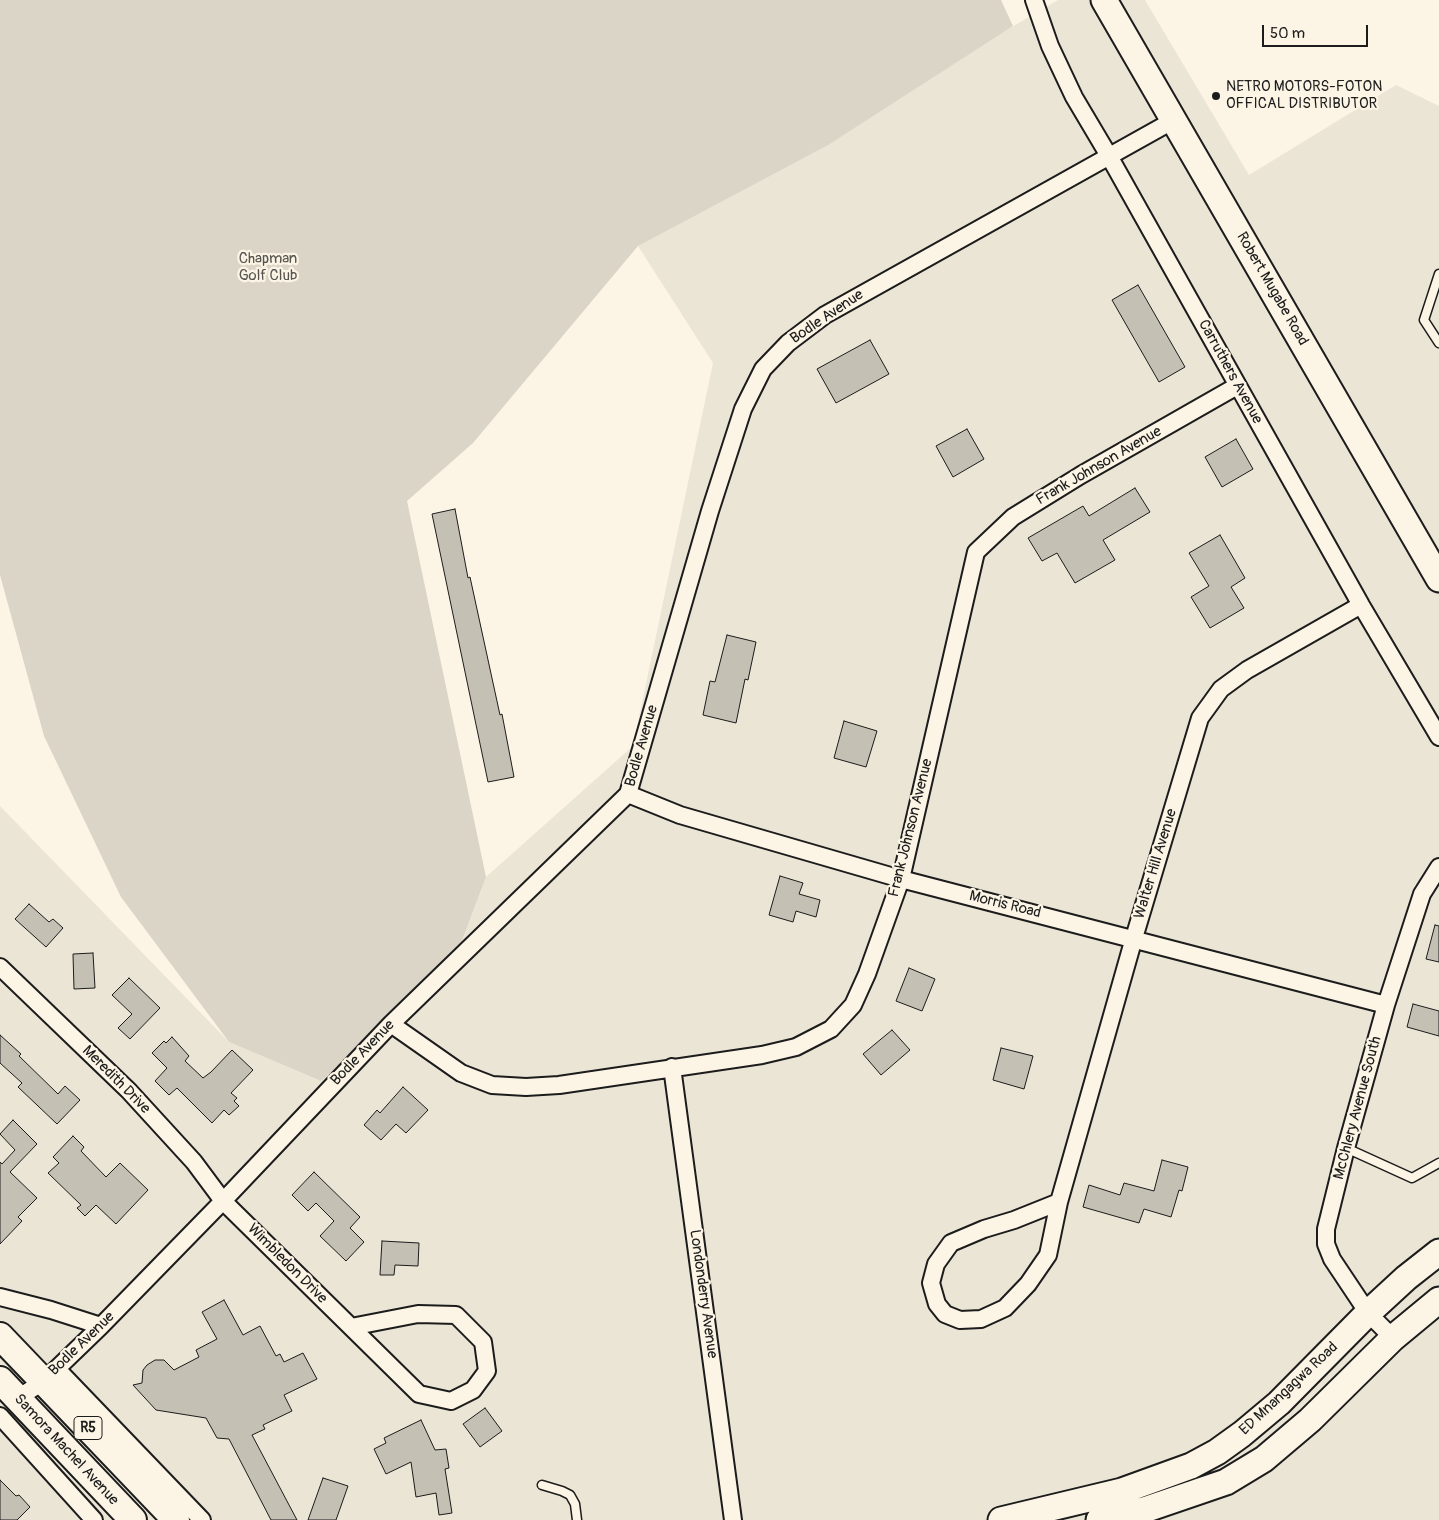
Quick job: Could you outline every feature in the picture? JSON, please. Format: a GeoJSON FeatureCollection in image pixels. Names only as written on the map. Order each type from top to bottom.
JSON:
{"type":"FeatureCollection","features":[{"type":"Feature","properties":{"kind":"highway","name":"Samora Machel Avenue"},"geometry":{"type":"LineString","coordinates":[[0,1336],[51,1375],[176,1520]]}},
{"type":"Feature","properties":{"kind":"highway","name":"Samora Machel Avenue"},"geometry":{"type":"LineString","coordinates":[[6,1398],[133,1520]]}},
{"type":"Feature","properties":{"kind":"main road","name":"Robert Mugabe Road"},"geometry":{"type":"LineString","coordinates":[[1104,0],[1437,572]]}},
{"type":"Feature","properties":{"kind":"main road","name":"ED Mnangagwa Road"},"geometry":{"type":"LineString","coordinates":[[1001,1520],[1122,1491],[1191,1466],[1217,1452],[1242,1434],[1279,1402],[1368,1313],[1406,1278],[1439,1252]]}},
{"type":"Feature","properties":{"kind":"main road"},"geometry":{"type":"LineString","coordinates":[[1099,1520],[1138,1515],[1226,1482],[1264,1459],[1310,1420],[1393,1338],[1439,1300]]}},
{"type":"Feature","properties":{"kind":"street","name":"Carruthers Avenue"},"geometry":{"type":"LineString","coordinates":[[1034,0],[1050,46],[1074,97],[1361,604],[1439,737]]}},
{"type":"Feature","properties":{"kind":"street","name":"Bodle Avenue"},"geometry":{"type":"LineString","coordinates":[[6,1398],[51,1375],[224,1201],[391,1024],[628,794],[710,511],[744,409],[763,369],[788,343],[825,315],[1174,120]]}},
{"type":"Feature","properties":{"kind":"street","name":"Frank Johnson Avenue"},"geometry":{"type":"LineString","coordinates":[[391,1024],[460,1073],[492,1085],[526,1087],[559,1085],[762,1055],[796,1047],[831,1029],[853,1005],[867,974],[901,879],[976,552],[1013,517],[1081,474],[1237,386]]}},
{"type":"Feature","properties":{"kind":"street","name":"Walter Hill Avenue"},"geometry":{"type":"LineString","coordinates":[[1059,1202],[1014,1220],[984,1228],[951,1243],[936,1264],[931,1282],[937,1304],[945,1314],[960,1320],[981,1319],[1005,1308],[1028,1284],[1048,1255],[1059,1202],[1134,938],[1200,718],[1221,689],[1247,670],[1361,604]]}},
{"type":"Feature","properties":{"kind":"street","name":"Morris Road"},"geometry":{"type":"LineString","coordinates":[[628,794],[680,816],[901,879],[1386,1005]]}},
{"type":"Feature","properties":{"kind":"street","name":"McChlery Avenue South"},"geometry":{"type":"LineString","coordinates":[[1393,1338],[1368,1313],[1332,1259],[1326,1244],[1326,1229],[1346,1148],[1386,1005],[1422,894],[1439,867]]}},
{"type":"Feature","properties":{"kind":"street","name":"Meredith Drive"},"geometry":{"type":"LineString","coordinates":[[0,966],[129,1091],[194,1162],[224,1201]]}},
{"type":"Feature","properties":{"kind":"street","name":"Londonderry Avenue"},"geometry":{"type":"LineString","coordinates":[[672,1068],[733,1520]]}},
{"type":"Feature","properties":{"kind":"street","name":"Wimbledon Drive"},"geometry":{"type":"LineString","coordinates":[[224,1201],[351,1327],[419,1394],[451,1401],[473,1390],[487,1371],[483,1342],[456,1315],[418,1314],[351,1327]]}},
{"type":"Feature","properties":{"kind":"street"},"geometry":{"type":"LineString","coordinates":[[0,1297],[51,1310],[101,1326]]}},
{"type":"Feature","properties":{"kind":"street"},"geometry":{"type":"LineString","coordinates":[[51,1375],[202,1520]]}},
{"type":"Feature","properties":{"kind":"street"},"geometry":{"type":"LineString","coordinates":[[6,1398],[94,1520]]}},
{"type":"Feature","properties":{"kind":"lane"},"geometry":{"type":"LineString","coordinates":[[1439,274],[1424,320],[1439,343]]}},
{"type":"Feature","properties":{"kind":"lane"},"geometry":{"type":"LineString","coordinates":[[1346,1148],[1412,1178],[1439,1163]]}},
{"type":"Feature","properties":{"kind":"lane"},"geometry":{"type":"LineString","coordinates":[[542,1485],[570,1495],[575,1504],[577,1520]]}},
{"type":"Feature","properties":{"kind":"shaded area"},"geometry":{"type":"Polygon","coordinates":[[[1058,0],[1145,0],[1249,175],[1396,85],[1439,106],[1439,1520],[0,1520],[0,806],[229,1042],[321,1081],[457,954],[486,877],[633,746],[713,363],[638,246],[1058,0]]]}},
{"type":"Feature","properties":{"kind":"green space","name":"Chapman Golf Club"},"geometry":{"type":"Polygon","coordinates":[[[0,0],[1001,0],[1013,26],[828,145],[638,246],[473,443],[407,501],[486,877],[457,954],[392,1020],[321,1081],[229,1042],[121,897],[44,736],[0,575],[0,0]]]}},
{"type":"Feature","properties":{"kind":"building"},"geometry":{"type":"Polygon","coordinates":[[[1138,285],[1185,367],[1159,382],[1112,300],[1138,285]]]}},
{"type":"Feature","properties":{"kind":"building"},"geometry":{"type":"Polygon","coordinates":[[[870,340],[889,374],[836,403],[817,369],[870,340]]]}},
{"type":"Feature","properties":{"kind":"building"},"geometry":{"type":"Polygon","coordinates":[[[967,429],[984,459],[953,477],[936,446],[967,429]]]}},
{"type":"Feature","properties":{"kind":"building"},"geometry":{"type":"Polygon","coordinates":[[[1236,439],[1253,469],[1222,487],[1205,457],[1236,439]]]}},
{"type":"Feature","properties":{"kind":"building"},"geometry":{"type":"Polygon","coordinates":[[[1135,488],[1150,512],[1103,540],[1115,560],[1075,583],[1057,553],[1042,561],[1028,538],[1083,506],[1089,516],[1135,488]]]}},
{"type":"Feature","properties":{"kind":"building"},"geometry":{"type":"Polygon","coordinates":[[[455,509],[468,578],[470,577],[500,715],[502,714],[514,777],[488,782],[432,514],[455,509]]]}},
{"type":"Feature","properties":{"kind":"building"},"geometry":{"type":"Polygon","coordinates":[[[1220,535],[1245,578],[1231,587],[1244,608],[1210,628],[1191,597],[1209,586],[1189,553],[1220,535]]]}},
{"type":"Feature","properties":{"kind":"building"},"geometry":{"type":"Polygon","coordinates":[[[727,635],[756,642],[748,680],[745,679],[736,723],[703,715],[710,681],[715,682],[727,635]]]}},
{"type":"Feature","properties":{"kind":"building"},"geometry":{"type":"Polygon","coordinates":[[[844,721],[877,731],[866,767],[834,758],[844,721]]]}},
{"type":"Feature","properties":{"kind":"building"},"geometry":{"type":"Polygon","coordinates":[[[780,876],[803,883],[799,894],[820,900],[816,917],[796,911],[793,922],[769,915],[780,876]]]}},
{"type":"Feature","properties":{"kind":"building"},"geometry":{"type":"Polygon","coordinates":[[[29,904],[49,922],[53,919],[63,928],[46,947],[15,919],[29,904]]]}},
{"type":"Feature","properties":{"kind":"building"},"geometry":{"type":"Polygon","coordinates":[[[1435,925],[1439,926],[1439,962],[1426,959],[1435,925]]]}},
{"type":"Feature","properties":{"kind":"building"},"geometry":{"type":"Polygon","coordinates":[[[93,953],[95,988],[74,989],[73,954],[93,953]]]}},
{"type":"Feature","properties":{"kind":"building"},"geometry":{"type":"Polygon","coordinates":[[[909,968],[935,979],[922,1011],[896,1001],[909,968]]]}},
{"type":"Feature","properties":{"kind":"building"},"geometry":{"type":"Polygon","coordinates":[[[129,978],[160,1008],[130,1039],[118,1028],[132,1014],[112,995],[129,978]]]}},
{"type":"Feature","properties":{"kind":"building"},"geometry":{"type":"Polygon","coordinates":[[[1413,1004],[1439,1011],[1439,1036],[1407,1027],[1413,1004]]]}},
{"type":"Feature","properties":{"kind":"building"},"geometry":{"type":"Polygon","coordinates":[[[892,1030],[910,1050],[881,1075],[863,1054],[892,1030]]]}},
{"type":"Feature","properties":{"kind":"building"},"geometry":{"type":"Polygon","coordinates":[[[0,1035],[21,1054],[19,1056],[58,1094],[65,1086],[80,1100],[57,1124],[18,1087],[22,1083],[0,1063],[0,1035]]]}},
{"type":"Feature","properties":{"kind":"building"},"geometry":{"type":"Polygon","coordinates":[[[172,1037],[189,1056],[185,1061],[203,1078],[232,1050],[253,1070],[231,1093],[237,1098],[234,1101],[239,1106],[229,1115],[224,1110],[212,1123],[177,1088],[169,1095],[155,1081],[167,1068],[152,1053],[164,1041],[166,1043],[172,1037]]]}},
{"type":"Feature","properties":{"kind":"building"},"geometry":{"type":"Polygon","coordinates":[[[1001,1048],[1033,1056],[1024,1089],[993,1080],[1001,1048]]]}},
{"type":"Feature","properties":{"kind":"building"},"geometry":{"type":"Polygon","coordinates":[[[403,1087],[428,1110],[406,1133],[396,1124],[381,1140],[364,1125],[377,1110],[380,1113],[403,1087]]]}},
{"type":"Feature","properties":{"kind":"building"},"geometry":{"type":"Polygon","coordinates":[[[13,1120],[37,1144],[10,1172],[37,1198],[18,1217],[22,1221],[0,1244],[0,1162],[2,1164],[15,1150],[0,1134],[13,1120]]]}},
{"type":"Feature","properties":{"kind":"building"},"geometry":{"type":"Polygon","coordinates":[[[73,1136],[84,1147],[81,1151],[106,1177],[120,1163],[148,1190],[116,1224],[96,1205],[85,1216],[77,1208],[81,1205],[48,1173],[59,1163],[53,1157],[73,1136]]]}},
{"type":"Feature","properties":{"kind":"building"},"geometry":{"type":"Polygon","coordinates":[[[1162,1160],[1188,1167],[1182,1191],[1179,1190],[1171,1217],[1144,1209],[1139,1223],[1083,1207],[1089,1185],[1120,1195],[1124,1183],[1154,1191],[1162,1160]]]}},
{"type":"Feature","properties":{"kind":"building"},"geometry":{"type":"Polygon","coordinates":[[[314,1172],[360,1217],[350,1228],[364,1242],[346,1261],[320,1236],[334,1221],[316,1203],[308,1211],[292,1195],[314,1172]]]}},
{"type":"Feature","properties":{"kind":"building"},"geometry":{"type":"Polygon","coordinates":[[[382,1241],[419,1243],[418,1266],[395,1265],[394,1275],[380,1275],[382,1241]]]}},
{"type":"Feature","properties":{"kind":"building"},"geometry":{"type":"Polygon","coordinates":[[[224,1300],[243,1335],[260,1326],[276,1356],[280,1354],[284,1362],[303,1353],[317,1379],[284,1395],[292,1411],[263,1425],[265,1429],[252,1435],[297,1520],[271,1520],[229,1439],[217,1438],[206,1418],[156,1410],[133,1385],[142,1383],[143,1370],[155,1360],[164,1360],[174,1370],[199,1357],[196,1350],[217,1339],[202,1312],[224,1300]]]}},
{"type":"Feature","properties":{"kind":"building"},"geometry":{"type":"Polygon","coordinates":[[[485,1408],[502,1431],[480,1447],[463,1424],[485,1408]]]}},
{"type":"Feature","properties":{"kind":"building"},"geometry":{"type":"Polygon","coordinates":[[[421,1420],[435,1450],[446,1449],[449,1468],[445,1469],[452,1513],[439,1515],[436,1493],[416,1497],[411,1462],[386,1474],[374,1449],[386,1443],[384,1438],[421,1420]]]}},
{"type":"Feature","properties":{"kind":"building"},"geometry":{"type":"Polygon","coordinates":[[[323,1478],[348,1486],[336,1520],[308,1520],[323,1478]]]}},
{"type":"Feature","properties":{"kind":"building"},"geometry":{"type":"Polygon","coordinates":[[[0,1480],[16,1496],[19,1495],[30,1507],[17,1520],[0,1520],[0,1480]]]}},
{"type":"Feature","properties":{"kind":"place","name":"NETRO MOTORS-FOTON OFFICAL DISTRIBUTOR"},"geometry":{"type":"Point","coordinates":[1216,96]}}]}
